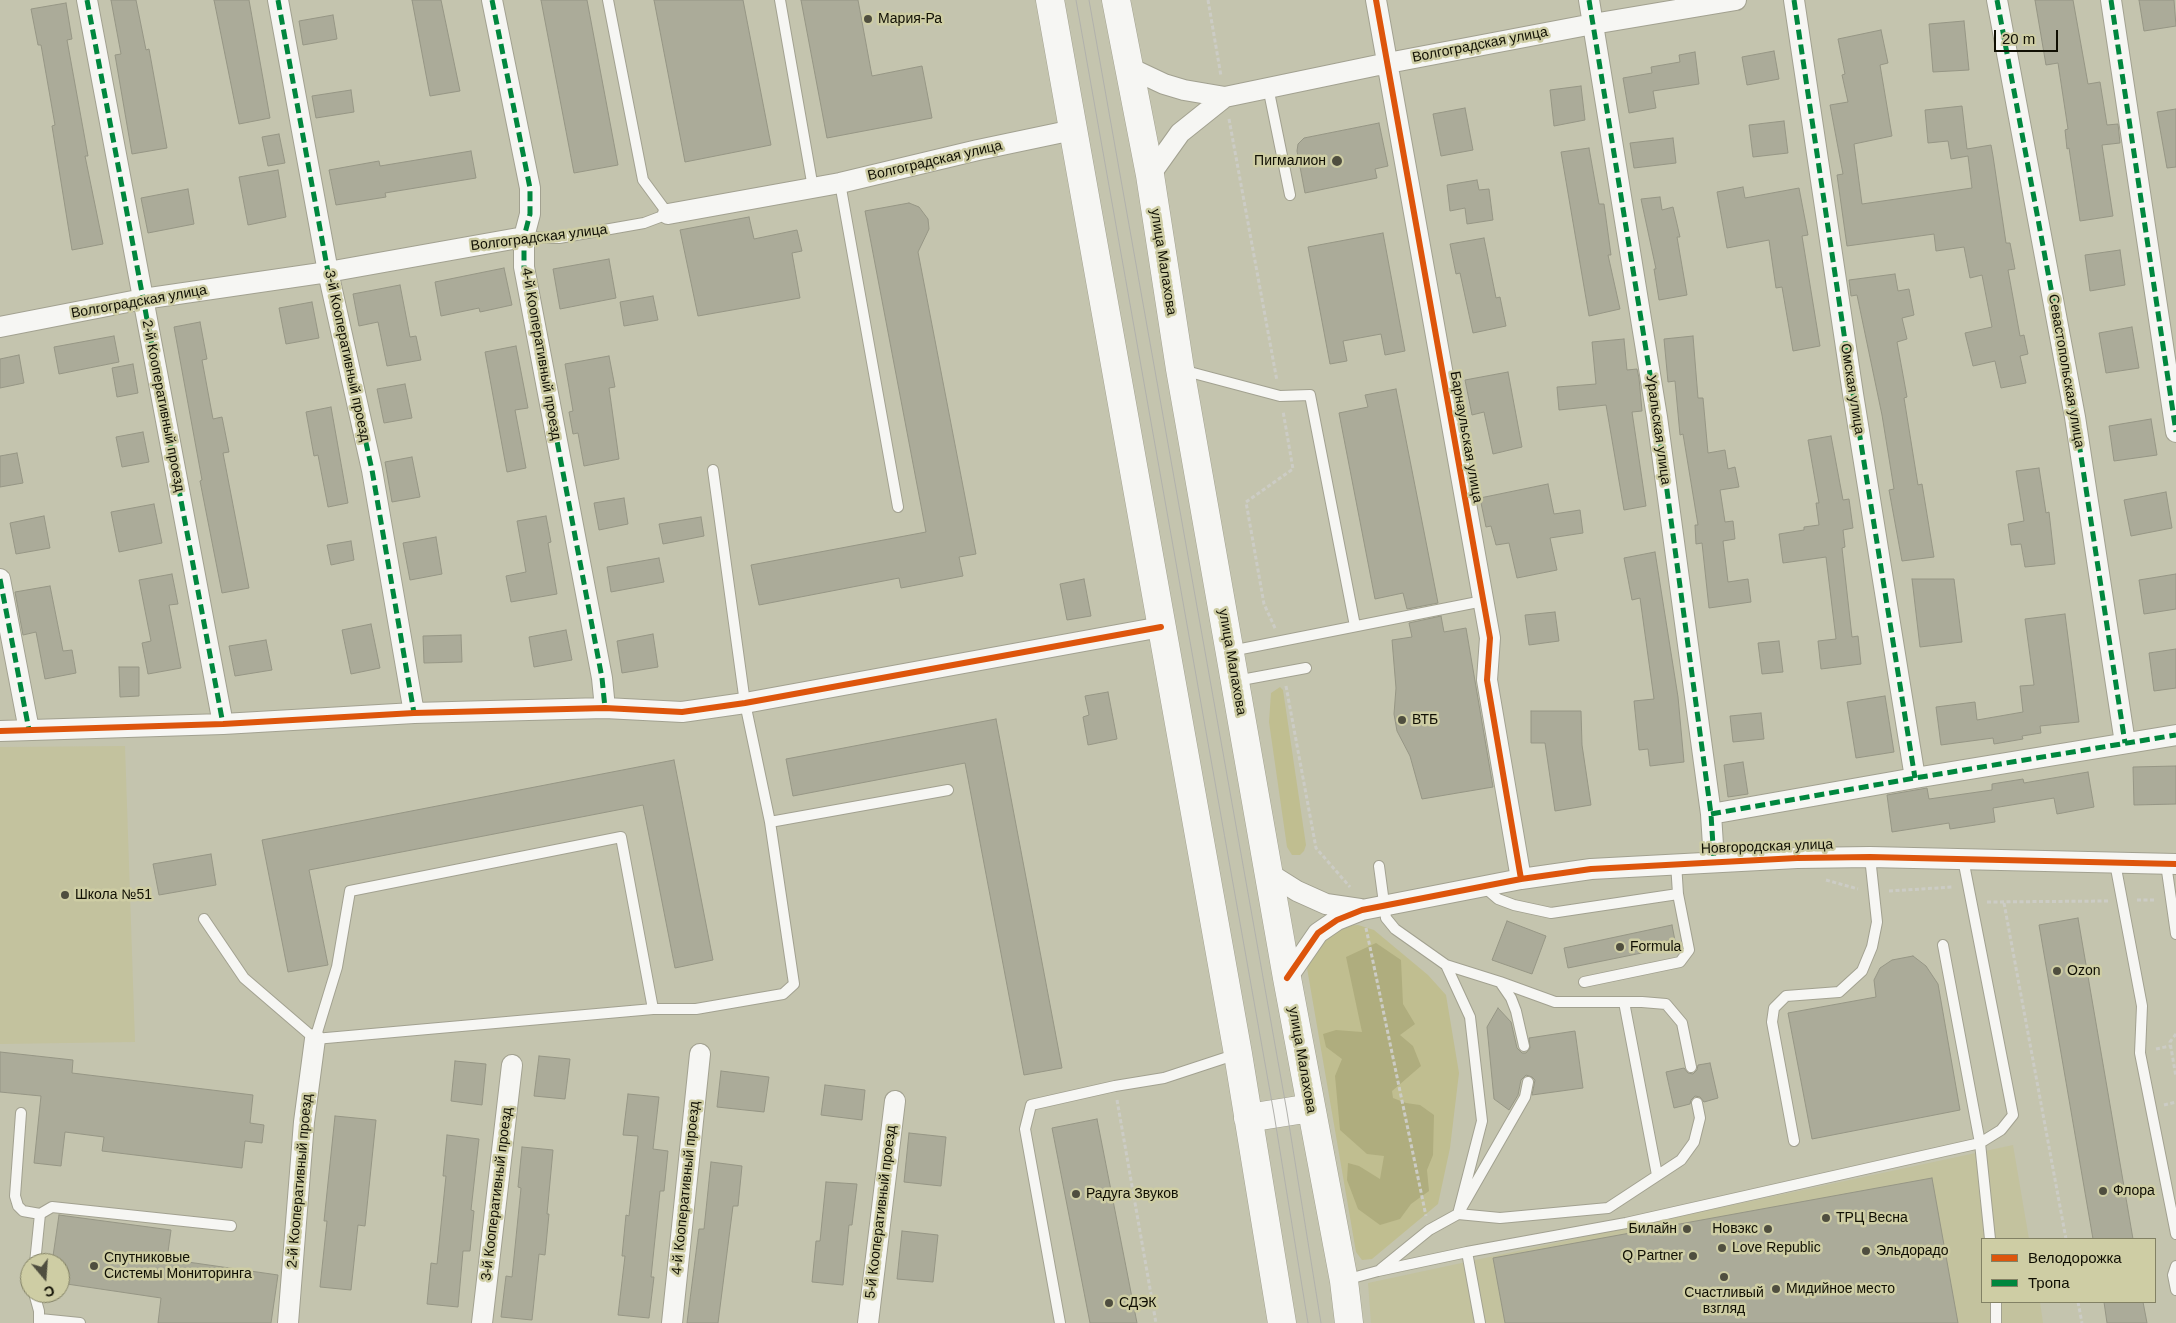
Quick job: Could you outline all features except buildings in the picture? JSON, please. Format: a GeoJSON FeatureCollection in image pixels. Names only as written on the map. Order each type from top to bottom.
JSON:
{"type":"FeatureCollection","features":[{"type":"Feature","properties":{"kind":"main road"},"geometry":{"type":"LineString","coordinates":[[1050,0],[1238,1054],[1282,1323]]}},
{"type":"Feature","properties":{"kind":"main road","name":"улица Малахова"},"geometry":{"type":"LineString","coordinates":[[1116,0],[1150,175],[1180,369],[1311,1108],[1344,1281],[1349,1323]]}},
{"type":"Feature","properties":{"kind":"main road"},"geometry":{"type":"LineString","coordinates":[[1248,1118],[1311,1108]]}},
{"type":"Feature","properties":{"kind":"street","name":"2-й Кооперативный проезд"},"geometry":{"type":"LineString","coordinates":[[87,0],[223,724]]}},
{"type":"Feature","properties":{"kind":"street","name":"3-й Кооперативный проезд"},"geometry":{"type":"LineString","coordinates":[[278,0],[328,272],[372,470],[414,713]]}},
{"type":"Feature","properties":{"kind":"street","name":"4-й Кооперативный проезд"},"geometry":{"type":"LineString","coordinates":[[492,0],[530,188],[530,214],[524,237],[524,267],[602,678],[605,708]]}},
{"type":"Feature","properties":{"kind":"street","name":"Барнаульская улица"},"geometry":{"type":"LineString","coordinates":[[1376,0],[1490,638],[1487,680],[1521,879]]}},
{"type":"Feature","properties":{"kind":"street","name":"Уральская улица"},"geometry":{"type":"LineString","coordinates":[[1589,0],[1657,417],[1711,814],[1714,861]]}},
{"type":"Feature","properties":{"kind":"street","name":"Волгоградская улица"},"geometry":{"type":"LineString","coordinates":[[1130,68],[1164,84],[1184,90],[1226,97],[1388,63],[1594,24],[1736,0]]}},
{"type":"Feature","properties":{"kind":"street","name":"Омская улица"},"geometry":{"type":"LineString","coordinates":[[1794,0],[1854,404],[1915,778]]}},
{"type":"Feature","properties":{"kind":"street","name":"Севастопольская улица"},"geometry":{"type":"LineString","coordinates":[[1998,0],[2075,417],[2125,743]]}},
{"type":"Feature","properties":{"kind":"street"},"geometry":{"type":"LineString","coordinates":[[2111,0],[2176,432]]}},
{"type":"Feature","properties":{"kind":"street","name":"Волгоградская улица"},"geometry":{"type":"LineString","coordinates":[[1150,175],[1180,133],[1226,97]]}},
{"type":"Feature","properties":{"kind":"street","name":"Волгоградская улица"},"geometry":{"type":"LineString","coordinates":[[668,214],[840,183],[978,150],[1073,130]]}},
{"type":"Feature","properties":{"kind":"street","name":"Волгоградская улица"},"geometry":{"type":"LineString","coordinates":[[0,327],[143,300],[328,272],[524,237]]}},
{"type":"Feature","properties":{"kind":"street"},"geometry":{"type":"LineString","coordinates":[[0,579],[29,730]]}},
{"type":"Feature","properties":{"kind":"street"},"geometry":{"type":"LineString","coordinates":[[0,731],[223,724],[414,713],[605,708],[682,712],[744,703],[1161,627]]}},
{"type":"Feature","properties":{"kind":"street"},"geometry":{"type":"LineString","coordinates":[[1711,814],[2176,735]]}},
{"type":"Feature","properties":{"kind":"street","name":"Новгородская улица"},"geometry":{"type":"LineString","coordinates":[[1364,917],[1383,905],[1521,879],[1590,869],[1676,863],[1870,857],[2171,864]]}},
{"type":"Feature","properties":{"kind":"street"},"geometry":{"type":"LineString","coordinates":[[1270,874],[1297,891],[1326,904],[1364,917]]}},
{"type":"Feature","properties":{"kind":"street"},"geometry":{"type":"LineString","coordinates":[[1288,978],[1318,933],[1337,920],[1364,917]]}},
{"type":"Feature","properties":{"kind":"street","name":"2-й Кооперативный проезд"},"geometry":{"type":"LineString","coordinates":[[288,1323],[304,1122],[315,1039]]}},
{"type":"Feature","properties":{"kind":"street","name":"4-й Кооперативный проезд"},"geometry":{"type":"LineString","coordinates":[[672,1323],[700,1054]]}},
{"type":"Feature","properties":{"kind":"street","name":"3-й Кооперативный проезд"},"geometry":{"type":"LineString","coordinates":[[482,1323],[512,1065]]}},
{"type":"Feature","properties":{"kind":"street","name":"5-й Кооперативный проезд"},"geometry":{"type":"LineString","coordinates":[[868,1323],[895,1102]]}},
{"type":"Feature","properties":{"kind":"lane"},"geometry":{"type":"LineString","coordinates":[[608,0],[643,180],[668,214]]}},
{"type":"Feature","properties":{"kind":"lane"},"geometry":{"type":"LineString","coordinates":[[780,0],[813,188]]}},
{"type":"Feature","properties":{"kind":"lane"},"geometry":{"type":"LineString","coordinates":[[1268,87],[1290,195]]}},
{"type":"Feature","properties":{"kind":"lane"},"geometry":{"type":"LineString","coordinates":[[840,183],[898,507]]}},
{"type":"Feature","properties":{"kind":"lane","name":"Волгоградская улица"},"geometry":{"type":"LineString","coordinates":[[524,237],[559,238],[644,223],[668,214]]}},
{"type":"Feature","properties":{"kind":"lane"},"geometry":{"type":"LineString","coordinates":[[1180,369],[1280,396],[1310,395],[1355,626]]}},
{"type":"Feature","properties":{"kind":"lane"},"geometry":{"type":"LineString","coordinates":[[204,919],[244,978],[315,1039],[653,1009],[696,1008],[782,994],[794,984],[770,822],[744,703],[713,470]]}},
{"type":"Feature","properties":{"kind":"lane"},"geometry":{"type":"LineString","coordinates":[[1230,652],[1483,601]]}},
{"type":"Feature","properties":{"kind":"lane"},"geometry":{"type":"LineString","coordinates":[[1235,681],[1306,668]]}},
{"type":"Feature","properties":{"kind":"lane"},"geometry":{"type":"LineString","coordinates":[[770,822],[948,790]]}},
{"type":"Feature","properties":{"kind":"lane"},"geometry":{"type":"LineString","coordinates":[[315,1039],[337,967],[350,892],[621,837],[653,1009]]}},
{"type":"Feature","properties":{"kind":"lane"},"geometry":{"type":"LineString","coordinates":[[1794,1141],[1772,1022],[1774,1008],[1786,996],[1839,992],[1862,971],[1872,947],[1877,922],[1870,857]]}},
{"type":"Feature","properties":{"kind":"lane"},"geometry":{"type":"LineString","coordinates":[[1344,1281],[1378,1271],[1467,1252],[1626,1223],[1980,1143],[2001,1130],[2013,1115],[1963,859]]}},
{"type":"Feature","properties":{"kind":"lane"},"geometry":{"type":"LineString","coordinates":[[1584,982],[1680,962],[1690,950],[1678,894],[1676,863]]}},
{"type":"Feature","properties":{"kind":"lane"},"geometry":{"type":"LineString","coordinates":[[2115,863],[2142,1006],[2140,1053],[2176,1234]]}},
{"type":"Feature","properties":{"kind":"lane"},"geometry":{"type":"LineString","coordinates":[[2171,864],[2170,899],[2176,934]]}},
{"type":"Feature","properties":{"kind":"lane"},"geometry":{"type":"LineString","coordinates":[[1379,866],[1386,918],[1395,929],[1446,965],[1555,1002],[1666,1004],[1682,1023],[1691,1067]]}},
{"type":"Feature","properties":{"kind":"lane"},"geometry":{"type":"LineString","coordinates":[[1484,887],[1498,899],[1551,914],[1678,894]]}},
{"type":"Feature","properties":{"kind":"lane"},"geometry":{"type":"LineString","coordinates":[[1943,945],[1980,1143],[1990,1238]]}},
{"type":"Feature","properties":{"kind":"lane"},"geometry":{"type":"LineString","coordinates":[[1446,965],[1470,1017],[1482,1121],[1458,1214]]}},
{"type":"Feature","properties":{"kind":"lane"},"geometry":{"type":"LineString","coordinates":[[1500,982],[1511,998],[1516,1011],[1524,1046]]}},
{"type":"Feature","properties":{"kind":"lane"},"geometry":{"type":"LineString","coordinates":[[1624,1002],[1657,1175]]}},
{"type":"Feature","properties":{"kind":"lane"},"geometry":{"type":"LineString","coordinates":[[1060,1323],[1026,1129],[1031,1105],[1115,1086],[1164,1078],[1238,1054]]}},
{"type":"Feature","properties":{"kind":"lane"},"geometry":{"type":"LineString","coordinates":[[1378,1271],[1429,1230],[1458,1214],[1525,1096],[1528,1082]]}},
{"type":"Feature","properties":{"kind":"lane"},"geometry":{"type":"LineString","coordinates":[[1458,1214],[1500,1218],[1608,1208],[1682,1160],[1694,1142],[1700,1118],[1697,1103]]}},
{"type":"Feature","properties":{"kind":"lane"},"geometry":{"type":"LineString","coordinates":[[21,1113],[15,1196],[18,1206],[23,1211],[40,1214]]}},
{"type":"Feature","properties":{"kind":"lane"},"geometry":{"type":"LineString","coordinates":[[36,1253],[40,1214],[46,1209],[58,1207],[231,1226]]}},
{"type":"Feature","properties":{"kind":"lane"},"geometry":{"type":"LineString","coordinates":[[1467,1252],[1480,1323]]}},
{"type":"Feature","properties":{"kind":"lane"},"geometry":{"type":"LineString","coordinates":[[2176,1266],[2173,1275],[2176,1290]]}},
{"type":"Feature","properties":{"kind":"lane"},"geometry":{"type":"LineString","coordinates":[[36,1303],[39,1321],[80,1323]]}},
{"type":"Feature","properties":{"kind":"lane"},"geometry":{"type":"LineString","coordinates":[[1996,1303],[1996,1323]]}},
{"type":"Feature","properties":{"kind":"path"},"geometry":{"type":"LineString","coordinates":[[1208,0],[1293,469],[1246,502],[1264,604],[1275,628],[1278,642]]}},
{"type":"Feature","properties":{"kind":"path"},"geometry":{"type":"LineString","coordinates":[[1283,672],[1316,848],[1353,890]]}},
{"type":"Feature","properties":{"kind":"path"},"geometry":{"type":"LineString","coordinates":[[1970,902],[2004,903],[2170,899]]}},
{"type":"Feature","properties":{"kind":"path"},"geometry":{"type":"LineString","coordinates":[[2004,903],[2066,1238]]}},
{"type":"Feature","properties":{"kind":"path"},"geometry":{"type":"LineString","coordinates":[[1364,917],[1429,1230]]}},
{"type":"Feature","properties":{"kind":"path"},"geometry":{"type":"LineString","coordinates":[[2176,1034],[2170,1042],[2176,1077]]}},
{"type":"Feature","properties":{"kind":"path"},"geometry":{"type":"LineString","coordinates":[[1115,1086],[1156,1323]]}},
{"type":"Feature","properties":{"kind":"path"},"geometry":{"type":"LineString","coordinates":[[2078,1303],[2082,1323]]}},
{"type":"Feature","properties":{"kind":"shaded area"},"geometry":{"type":"Polygon","coordinates":[[[1280,687],[1283,690],[1306,845],[1300,855],[1292,855],[1287,847],[1269,722],[1271,693],[1280,687]]]}},
{"type":"Feature","properties":{"kind":"shaded area","name":"Школа №51"},"geometry":{"type":"Polygon","coordinates":[[[125,746],[135,1042],[0,1044],[0,747],[125,746]]]}},
{"type":"Feature","properties":{"kind":"shaded area"},"geometry":{"type":"Polygon","coordinates":[[[1358,925],[1374,930],[1428,975],[1446,995],[1459,1073],[1450,1148],[1438,1204],[1372,1259],[1362,1260],[1356,1252],[1307,968],[1326,936],[1340,926],[1358,925]]]}},
{"type":"Feature","properties":{"kind":"shaded area"},"geometry":{"type":"Polygon","coordinates":[[[1376,943],[1401,960],[1403,1004],[1415,1024],[1400,1035],[1413,1046],[1421,1066],[1392,1091],[1393,1098],[1406,1103],[1420,1105],[1434,1115],[1433,1155],[1427,1170],[1429,1191],[1411,1204],[1400,1219],[1380,1225],[1358,1209],[1347,1180],[1348,1163],[1359,1166],[1380,1179],[1384,1156],[1367,1154],[1340,1130],[1335,1076],[1342,1059],[1326,1047],[1323,1034],[1336,1030],[1362,1032],[1346,957],[1376,943]]]}},
{"type":"Feature","properties":{"kind":"shaded area","name":"ТРЦ Весна"},"geometry":{"type":"Polygon","coordinates":[[[2013,1145],[2029,1238],[1981,1238],[1981,1303],[2040,1303],[2043,1323],[1371,1323],[1368,1283],[2013,1145]]]}},
{"type":"Feature","properties":{"kind":"tram line"},"geometry":{"type":"LineString","coordinates":[[1076,0],[1274,1114],[1308,1323]]}},
{"type":"Feature","properties":{"kind":"tram line"},"geometry":{"type":"LineString","coordinates":[[1089,0],[1287,1112],[1321,1323]]}},
{"type":"Feature","properties":{"kind":"marked path"},"geometry":{"type":"LineString","coordinates":[[87,0],[223,724]]}},
{"type":"Feature","properties":{"kind":"marked path"},"geometry":{"type":"LineString","coordinates":[[278,0],[328,272],[372,470],[414,713]]}},
{"type":"Feature","properties":{"kind":"marked path"},"geometry":{"type":"LineString","coordinates":[[492,0],[530,188],[530,214],[524,237],[524,267],[602,678],[605,708]]}},
{"type":"Feature","properties":{"kind":"marked path"},"geometry":{"type":"LineString","coordinates":[[1589,0],[1657,417],[1711,814],[1714,861]]}},
{"type":"Feature","properties":{"kind":"marked path"},"geometry":{"type":"LineString","coordinates":[[1794,0],[1853,394],[1915,778]]}},
{"type":"Feature","properties":{"kind":"marked path"},"geometry":{"type":"LineString","coordinates":[[1997,0],[2075,417],[2125,743]]}},
{"type":"Feature","properties":{"kind":"marked path"},"geometry":{"type":"LineString","coordinates":[[2111,0],[2176,432]]}},
{"type":"Feature","properties":{"kind":"marked path"},"geometry":{"type":"LineString","coordinates":[[0,579],[29,730]]}},
{"type":"Feature","properties":{"kind":"marked path"},"geometry":{"type":"LineString","coordinates":[[1711,814],[2176,735]]}},
{"type":"Feature","properties":{"kind":"cycle path"},"geometry":{"type":"LineString","coordinates":[[1376,0],[1490,638],[1487,680],[1521,879]]}},
{"type":"Feature","properties":{"kind":"cycle path"},"geometry":{"type":"LineString","coordinates":[[0,731],[223,724],[414,713],[605,708],[682,712],[745,703],[1161,627]]}},
{"type":"Feature","properties":{"kind":"cycle path"},"geometry":{"type":"LineString","coordinates":[[1287,978],[1318,933],[1337,920],[1362,910],[1521,879],[1591,869],[1797,858],[1870,857],[2176,864]]}},
{"type":"Feature","properties":{"kind":"place","name":"Мария-Ра"},"geometry":{"type":"Point","coordinates":[868,19]}},
{"type":"Feature","properties":{"kind":"place","name":"Пигмалион"},"geometry":{"type":"Point","coordinates":[1337,161]}},
{"type":"Feature","properties":{"kind":"place","name":"ВТБ"},"geometry":{"type":"Point","coordinates":[1402,720]}},
{"type":"Feature","properties":{"kind":"place","name":"Школа №51"},"geometry":{"type":"Point","coordinates":[65,895]}},
{"type":"Feature","properties":{"kind":"place","name":"Formula"},"geometry":{"type":"Point","coordinates":[1620,947]}},
{"type":"Feature","properties":{"kind":"place","name":"Ozon"},"geometry":{"type":"Point","coordinates":[2057,971]}},
{"type":"Feature","properties":{"kind":"place","name":"Флора"},"geometry":{"type":"Point","coordinates":[2103,1191]}},
{"type":"Feature","properties":{"kind":"place","name":"Радуга Звуков"},"geometry":{"type":"Point","coordinates":[1076,1194]}},
{"type":"Feature","properties":{"kind":"place","name":"ТРЦ Весна"},"geometry":{"type":"Point","coordinates":[1826,1218]}},
{"type":"Feature","properties":{"kind":"place","name":"Билайн"},"geometry":{"type":"Point","coordinates":[1687,1229]}},
{"type":"Feature","properties":{"kind":"place","name":"Новэкс"},"geometry":{"type":"Point","coordinates":[1768,1229]}},
{"type":"Feature","properties":{"kind":"place","name":"Love Republic"},"geometry":{"type":"Point","coordinates":[1722,1248]}},
{"type":"Feature","properties":{"kind":"place","name":"Эльдорадо"},"geometry":{"type":"Point","coordinates":[1866,1251]}},
{"type":"Feature","properties":{"kind":"place","name":"Q Partner"},"geometry":{"type":"Point","coordinates":[1693,1256]}},
{"type":"Feature","properties":{"kind":"place","name":"Спутниковые Системы Мониторинга"},"geometry":{"type":"Point","coordinates":[94,1266]}},
{"type":"Feature","properties":{"kind":"place","name":"Счастливый взгляд"},"geometry":{"type":"Point","coordinates":[1724,1277]}},
{"type":"Feature","properties":{"kind":"place","name":"Мидийное место"},"geometry":{"type":"Point","coordinates":[1776,1289]}},
{"type":"Feature","properties":{"kind":"place","name":"СДЭК"},"geometry":{"type":"Point","coordinates":[1109,1303]}}]}
